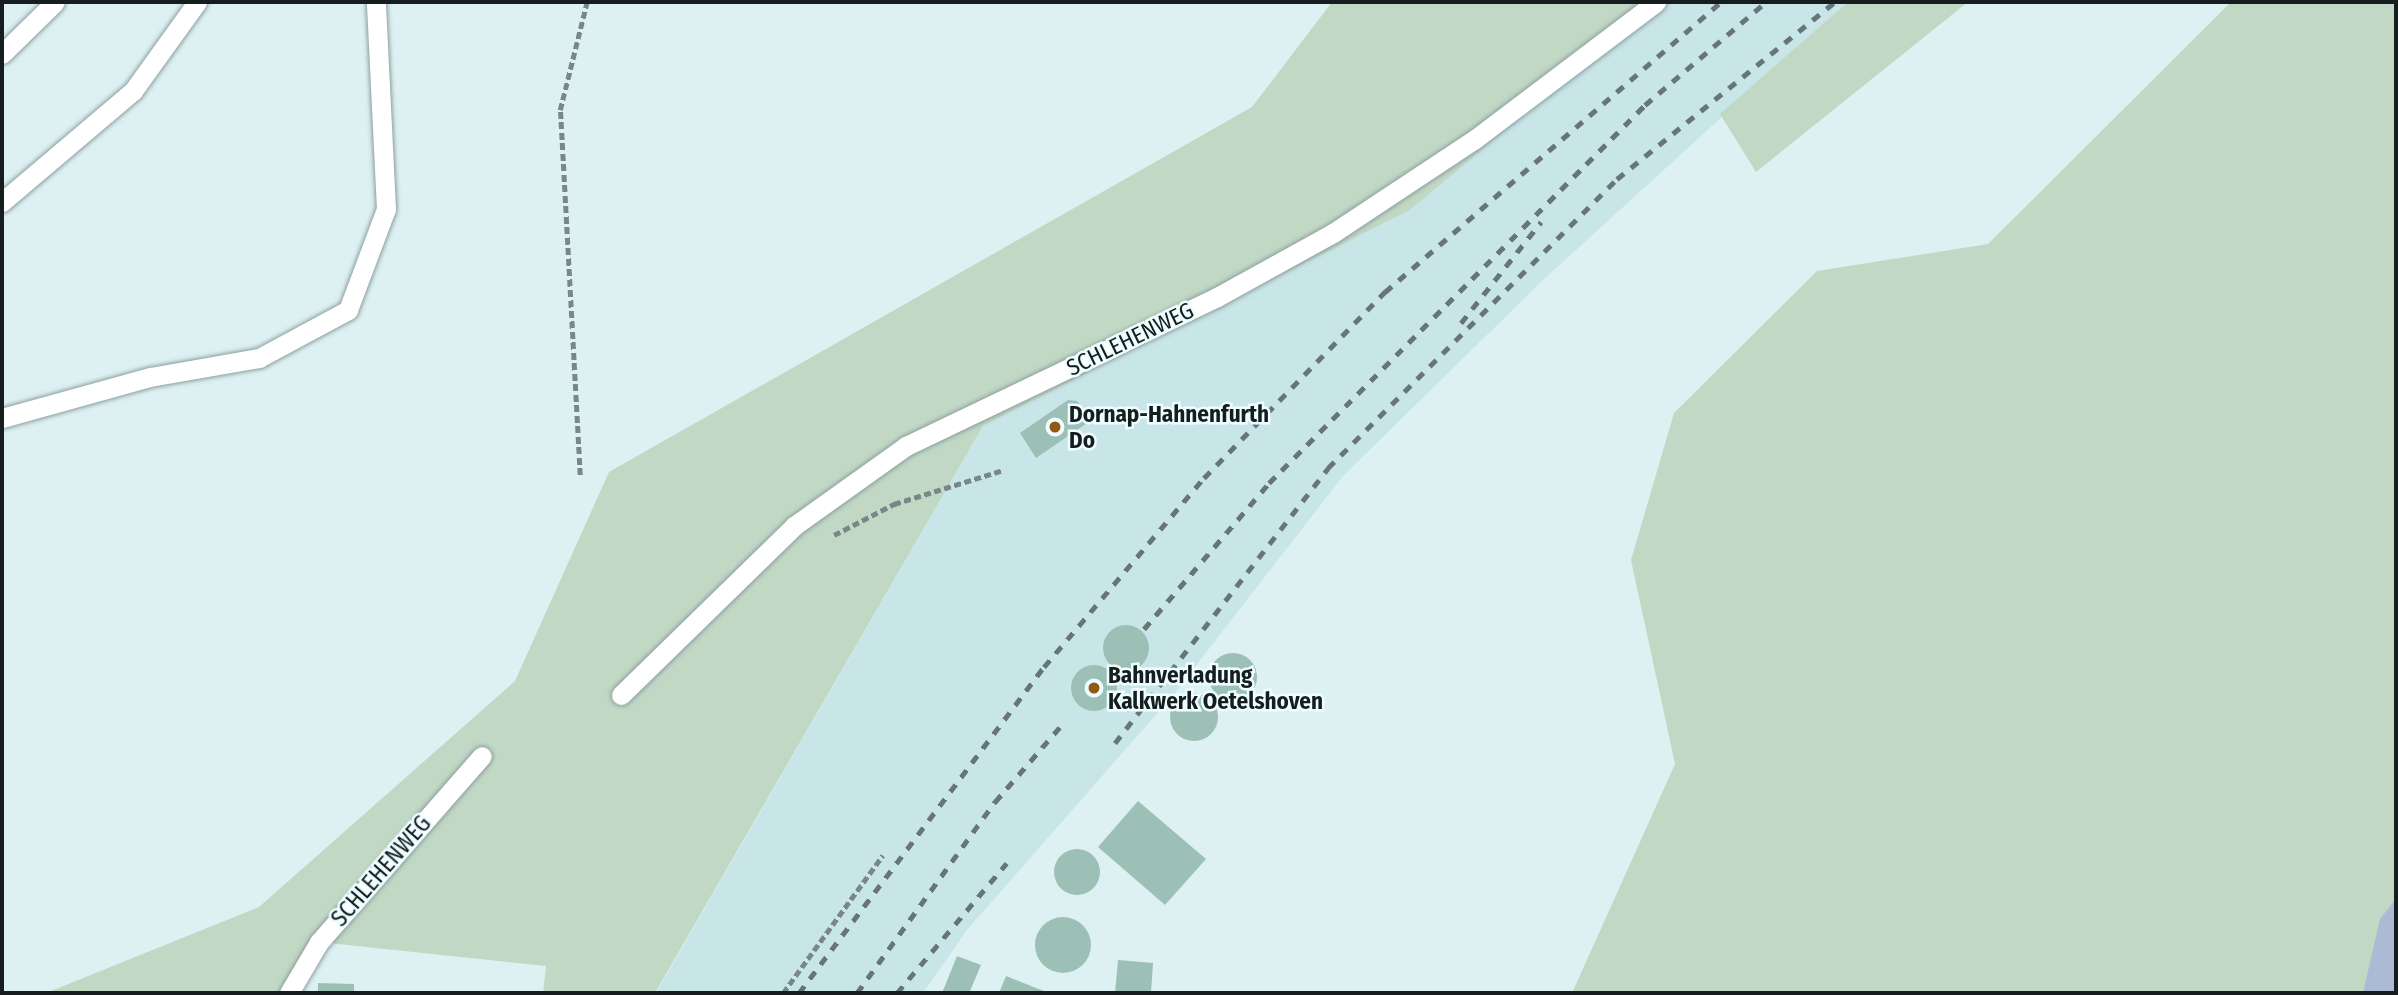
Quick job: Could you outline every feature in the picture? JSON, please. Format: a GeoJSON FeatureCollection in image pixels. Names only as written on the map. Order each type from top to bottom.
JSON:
{"type":"FeatureCollection","features":[{"type":"Feature","properties":{"kind":"lane"},"geometry":{"type":"LineString","coordinates":[[2,54],[55,2]]}},
{"type":"Feature","properties":{"kind":"lane"},"geometry":{"type":"LineString","coordinates":[[2,202],[133,91],[197,2]]}},
{"type":"Feature","properties":{"kind":"lane"},"geometry":{"type":"LineString","coordinates":[[2,418],[150,377],[259,358],[348,310],[386,209],[376,2]]}},
{"type":"Feature","properties":{"kind":"lane","name":"SCHLEHENWEG"},"geometry":{"type":"LineString","coordinates":[[621,695],[794,526],[906,446],[1217,297],[1333,233],[1475,139],[1656,2]]}},
{"type":"Feature","properties":{"kind":"lane","name":"SCHLEHENWEG"},"geometry":{"type":"LineString","coordinates":[[289,993],[318,942],[482,757]]}},
{"type":"Feature","properties":{"kind":"path"},"geometry":{"type":"LineString","coordinates":[[580,474],[560,110],[587,2]]}},
{"type":"Feature","properties":{"kind":"path"},"geometry":{"type":"LineString","coordinates":[[823,540],[894,504],[1003,470]]}},
{"type":"Feature","properties":{"kind":"path"},"geometry":{"type":"LineString","coordinates":[[783,993],[883,855]]}},
{"type":"Feature","properties":{"kind":"shaded area"},"geometry":{"type":"Polygon","coordinates":[[[1659,2],[1848,2],[1542,281],[1343,476],[1174,694],[967,930],[923,993],[656,993],[983,426],[1410,210],[1659,2]]]}},
{"type":"Feature","properties":{"kind":"shaded area"},"geometry":{"type":"Polygon","coordinates":[[[2396,899],[2396,993],[2363,993],[2380,919],[2396,899]]]}},
{"type":"Feature","properties":{"kind":"green space"},"geometry":{"type":"Polygon","coordinates":[[[1332,2],[1659,2],[1410,210],[983,426],[655,993],[543,993],[546,966],[319,942],[290,993],[46,993],[259,907],[515,681],[609,472],[1252,107],[1332,2]]]}},
{"type":"Feature","properties":{"kind":"green space"},"geometry":{"type":"Polygon","coordinates":[[[1848,2],[1968,2],[1756,172],[1720,114],[1848,2]]]}},
{"type":"Feature","properties":{"kind":"green space"},"geometry":{"type":"Polygon","coordinates":[[[2231,2],[2396,2],[2396,993],[1572,993],[1675,764],[1631,560],[1674,413],[1817,271],[1988,244],[2231,2]]]}},
{"type":"Feature","properties":{"kind":"building","name":"Dornap-Hahnenfurth Do"},"geometry":{"type":"Polygon","coordinates":[[[1068,400],[1077,401],[1090,421],[1036,458],[1020,433],[1068,400]]]}},
{"type":"Feature","properties":{"kind":"building"},"geometry":{"type":"Polygon","coordinates":[[[1126,625],[1143,631],[1149,648],[1143,665],[1126,671],[1109,665],[1103,648],[1109,631],[1126,625]]]}},
{"type":"Feature","properties":{"kind":"building"},"geometry":{"type":"Polygon","coordinates":[[[1233,653],[1250,660],[1257,677],[1250,694],[1233,701],[1216,694],[1209,677],[1216,660],[1233,653]]]}},
{"type":"Feature","properties":{"kind":"building","name":"Bahnverladung Kalkwerk Oetelshoven"},"geometry":{"type":"Polygon","coordinates":[[[1094,665],[1111,671],[1117,688],[1111,705],[1094,711],[1077,705],[1071,688],[1077,671],[1094,665]]]}},
{"type":"Feature","properties":{"kind":"building"},"geometry":{"type":"Polygon","coordinates":[[[1194,693],[1211,700],[1218,717],[1211,734],[1194,741],[1177,734],[1170,717],[1177,700],[1194,693]]]}},
{"type":"Feature","properties":{"kind":"building"},"geometry":{"type":"Polygon","coordinates":[[[1138,801],[1206,859],[1165,905],[1098,847],[1138,801]]]}},
{"type":"Feature","properties":{"kind":"building"},"geometry":{"type":"Polygon","coordinates":[[[1077,849],[1094,855],[1100,872],[1094,889],[1077,895],[1060,889],[1054,872],[1060,855],[1077,849]]]}},
{"type":"Feature","properties":{"kind":"building"},"geometry":{"type":"Polygon","coordinates":[[[1063,917],[1083,925],[1091,945],[1083,965],[1063,973],[1043,965],[1035,945],[1043,925],[1063,917]]]}},
{"type":"Feature","properties":{"kind":"building"},"geometry":{"type":"Polygon","coordinates":[[[957,956],[981,965],[970,991],[975,993],[942,993],[957,956]]]}},
{"type":"Feature","properties":{"kind":"building"},"geometry":{"type":"Polygon","coordinates":[[[1118,960],[1153,963],[1151,993],[1115,993],[1118,960]]]}},
{"type":"Feature","properties":{"kind":"building"},"geometry":{"type":"Polygon","coordinates":[[[1006,976],[1049,993],[999,993],[1006,976]]]}},
{"type":"Feature","properties":{"kind":"building"},"geometry":{"type":"Polygon","coordinates":[[[318,983],[354,984],[354,993],[318,993],[318,983]]]}},
{"type":"Feature","properties":{"kind":"railway"},"geometry":{"type":"LineString","coordinates":[[799,993],[1044,667],[1204,478],[1385,292],[1721,2]]}},
{"type":"Feature","properties":{"kind":"railway"},"geometry":{"type":"LineString","coordinates":[[1144,629],[1269,483],[1645,105],[1766,2]]}},
{"type":"Feature","properties":{"kind":"railway"},"geometry":{"type":"LineString","coordinates":[[1115,743],[1328,468],[1617,179],[1835,2]]}},
{"type":"Feature","properties":{"kind":"railway"},"geometry":{"type":"LineString","coordinates":[[1461,323],[1541,222]]}},
{"type":"Feature","properties":{"kind":"railway"},"geometry":{"type":"LineString","coordinates":[[857,993],[995,802],[1060,727]]}},
{"type":"Feature","properties":{"kind":"railway"},"geometry":{"type":"LineString","coordinates":[[897,993],[1007,863]]}},
{"type":"Feature","properties":{"kind":"place","name":"Dornap-Hahnenfurth Do"},"geometry":{"type":"Point","coordinates":[1055,427]}},
{"type":"Feature","properties":{"kind":"place","name":"Bahnverladung Kalkwerk Oetelshoven"},"geometry":{"type":"Point","coordinates":[1094,688]}}]}
